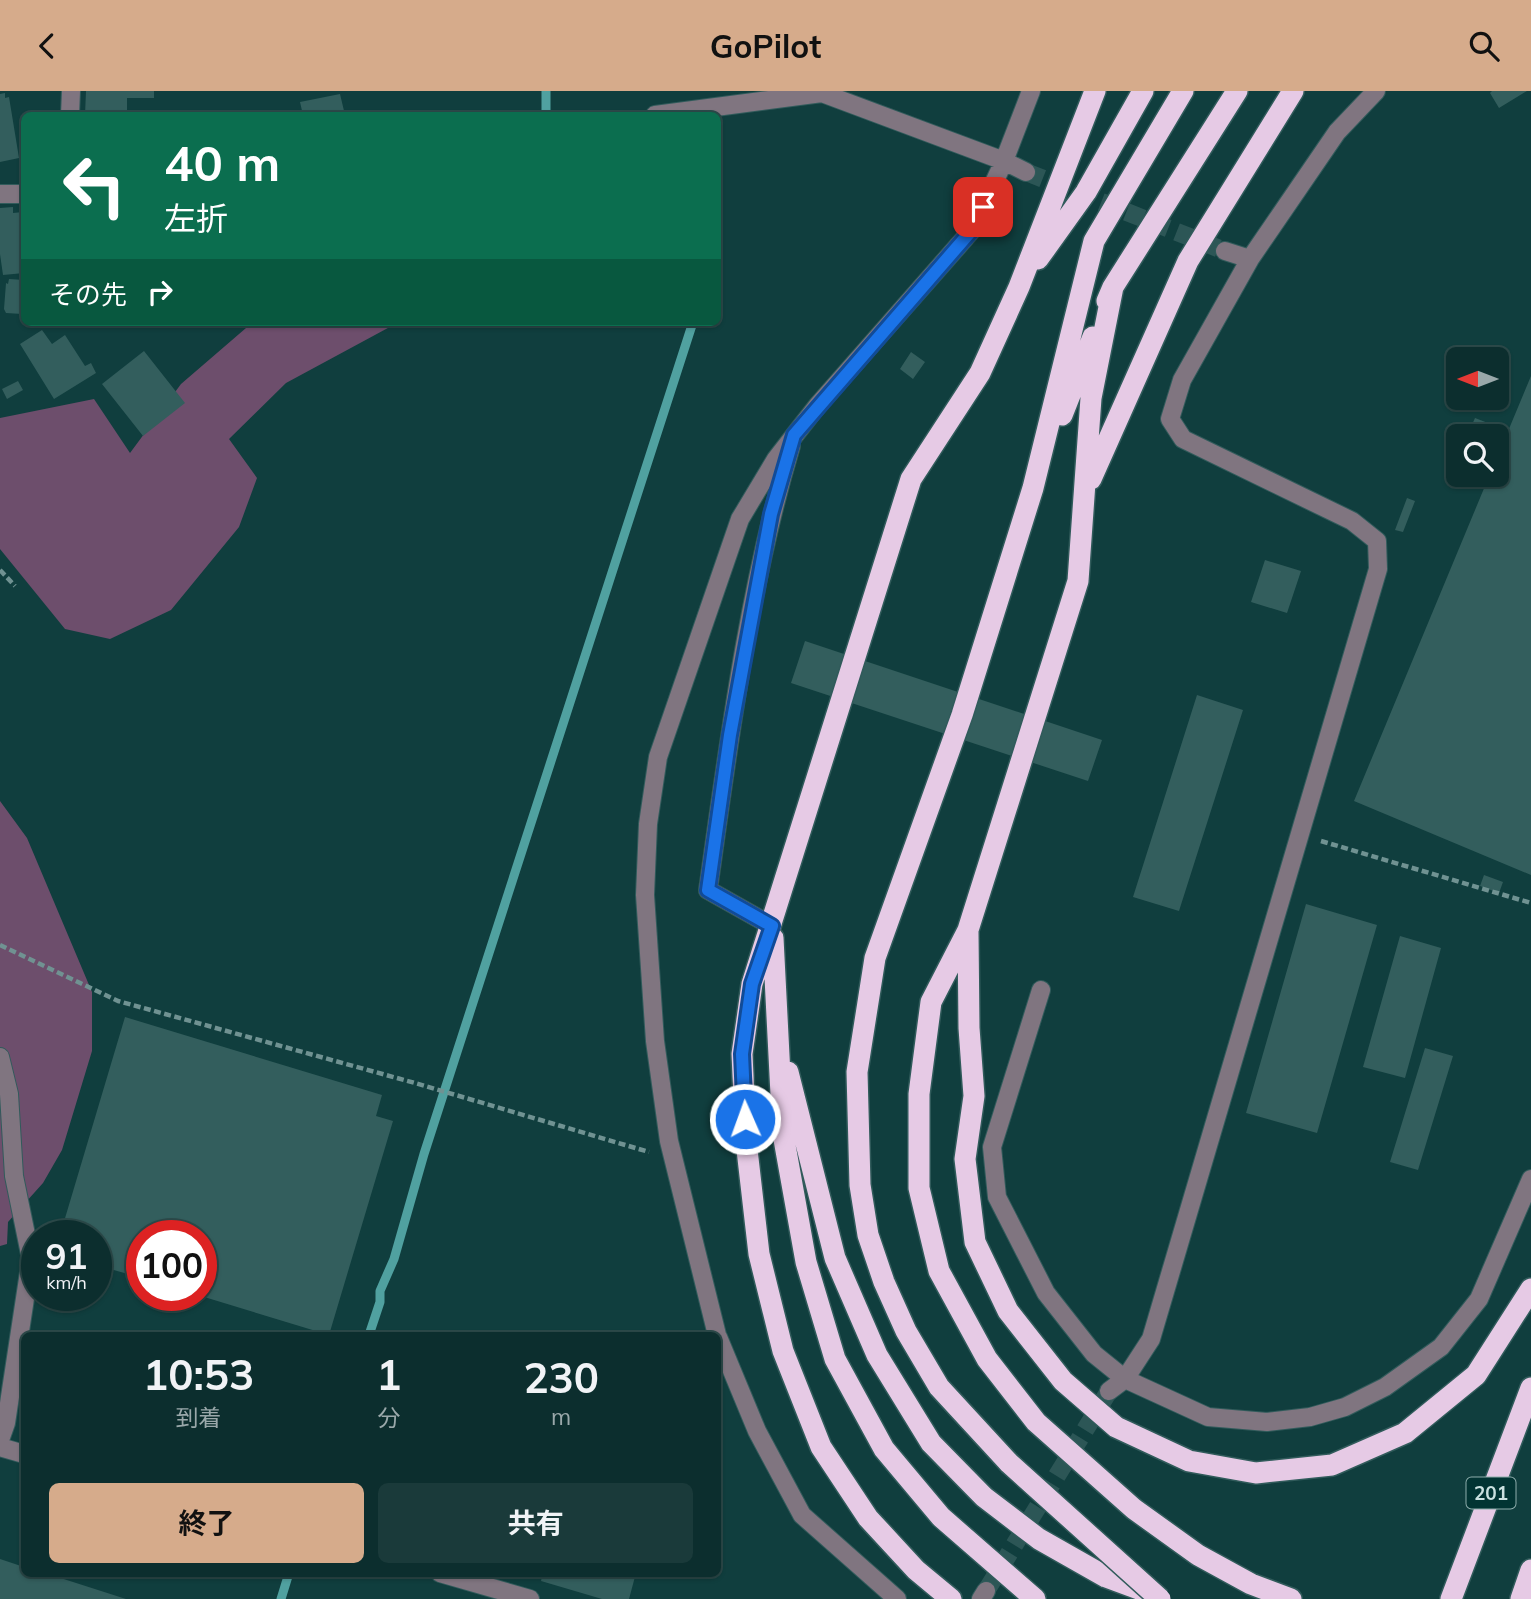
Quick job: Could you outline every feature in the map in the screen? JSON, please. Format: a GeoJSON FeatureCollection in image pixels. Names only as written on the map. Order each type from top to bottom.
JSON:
{"type":"FeatureCollection","features":[{"type":"Feature","properties":{"kind":"highway"},"geometry":{"type":"LineString","coordinates":[[951,1599],[916,1570],[868,1518],[821,1447],[783,1351],[760,1254],[746,1141],[742,1054],[752,984],[911,479],[980,373],[1019,287],[1096,91]]}},
{"type":"Feature","properties":{"kind":"highway"},"geometry":{"type":"LineString","coordinates":[[1019,287],[1086,192],[1143,91]]}},
{"type":"Feature","properties":{"kind":"highway"},"geometry":{"type":"LineString","coordinates":[[1163,1599],[1009,1463],[939,1387],[906,1331],[884,1282],[868,1235],[860,1185],[857,1072],[875,958],[962,715],[1033,488],[1094,241],[1184,91]]}},
{"type":"Feature","properties":{"kind":"highway"},"geometry":{"type":"LineString","coordinates":[[1033,488],[1113,288],[1237,91]]}},
{"type":"Feature","properties":{"kind":"highway"},"geometry":{"type":"LineString","coordinates":[[1086,491],[1188,261],[1293,91]]}},
{"type":"Feature","properties":{"kind":"highway"},"geometry":{"type":"LineString","coordinates":[[1113,288],[1091,398],[1078,581],[968,930],[931,1002],[919,1094],[919,1188],[939,1271],[987,1359],[1036,1422],[1133,1509],[1198,1555],[1251,1584],[1291,1599]]}},
{"type":"Feature","properties":{"kind":"highway"},"geometry":{"type":"LineString","coordinates":[[772,926],[783,1134],[806,1262],[835,1359],[884,1449],[933,1507],[1035,1599]]}},
{"type":"Feature","properties":{"kind":"highway"},"geometry":{"type":"LineString","coordinates":[[968,930],[969,1028],[974,1096],[965,1159],[975,1242],[1008,1311],[1063,1381],[1116,1427],[1188,1461],[1256,1473],[1332,1465],[1405,1433],[1476,1375],[1531,1289]]}},
{"type":"Feature","properties":{"kind":"highway"},"geometry":{"type":"LineString","coordinates":[[776,1026],[835,1258],[877,1355],[931,1443],[984,1497],[1039,1539],[1106,1577],[1163,1599]]}},
{"type":"Feature","properties":{"kind":"highway","name":"201"},"geometry":{"type":"LineString","coordinates":[[1451,1599],[1531,1388]]}},
{"type":"Feature","properties":{"kind":"highway"},"geometry":{"type":"LineString","coordinates":[[1521,1599],[1531,1570]]}},
{"type":"Feature","properties":{"kind":"street"},"geometry":{"type":"LineString","coordinates":[[70,112],[71,91]]}},
{"type":"Feature","properties":{"kind":"street"},"geometry":{"type":"LineString","coordinates":[[716,1332],[668,1141],[655,1041],[645,895],[648,824],[658,757],[740,519],[776,459],[794,435],[972,230],[1004,161],[1031,91]]}},
{"type":"Feature","properties":{"kind":"street"},"geometry":{"type":"LineString","coordinates":[[1109,1391],[1125,1379],[1151,1339],[1378,569],[1377,541],[1352,521],[1183,439],[1170,419],[1182,380],[1250,259],[1337,132],[1376,91]]}},
{"type":"Feature","properties":{"kind":"street"},"geometry":{"type":"LineString","coordinates":[[678,112],[822,93],[1004,161],[1026,172]]}},
{"type":"Feature","properties":{"kind":"street"},"geometry":{"type":"LineString","coordinates":[[0,194],[21,194]]}},
{"type":"Feature","properties":{"kind":"street"},"geometry":{"type":"LineString","coordinates":[[1226,251],[1250,259]]}},
{"type":"Feature","properties":{"kind":"street"},"geometry":{"type":"LineString","coordinates":[[772,926],[708,890],[730,735],[771,514],[794,435]]}},
{"type":"Feature","properties":{"kind":"street"},"geometry":{"type":"LineString","coordinates":[[1041,990],[992,1147],[997,1197],[1046,1293],[1094,1354],[1125,1379],[1208,1417],[1267,1422],[1310,1417],[1345,1407],[1385,1387],[1441,1347],[1479,1299],[1531,1179]]}},
{"type":"Feature","properties":{"kind":"street"},"geometry":{"type":"LineString","coordinates":[[0,1057],[9,1094],[14,1176],[31,1259],[6,1423],[0,1440]]}},
{"type":"Feature","properties":{"kind":"street"},"geometry":{"type":"LineString","coordinates":[[721,1346],[757,1431],[802,1515],[897,1599]]}},
{"type":"Feature","properties":{"kind":"street"},"geometry":{"type":"LineString","coordinates":[[0,1447],[21,1453]]}},
{"type":"Feature","properties":{"kind":"street"},"geometry":{"type":"LineString","coordinates":[[454,1577],[530,1599]]}},
{"type":"Feature","properties":{"kind":"path"},"geometry":{"type":"LineString","coordinates":[[0,570],[15,586]]}},
{"type":"Feature","properties":{"kind":"path"},"geometry":{"type":"LineString","coordinates":[[1298,834],[1531,903]]}},
{"type":"Feature","properties":{"kind":"path"},"geometry":{"type":"LineString","coordinates":[[0,944],[118,1001],[415,1083],[673,1159]]}},
{"type":"Feature","properties":{"kind":"shaded area"},"geometry":{"type":"Polygon","coordinates":[[[392,326],[286,383],[229,439],[257,478],[239,527],[171,610],[110,639],[65,629],[0,549],[0,418],[94,399],[130,453],[181,384],[246,328],[392,326]]]}},
{"type":"Feature","properties":{"kind":"shaded area"},"geometry":{"type":"Polygon","coordinates":[[[0,801],[27,838],[92,992],[92,1051],[62,1150],[43,1183],[8,1222],[7,1244],[0,1246],[0,801]]]}},
{"type":"Feature","properties":{"kind":"building"},"geometry":{"type":"Polygon","coordinates":[[[86,91],[154,91],[154,98],[127,98],[127,112],[85,112],[86,91]]]}},
{"type":"Feature","properties":{"kind":"building"},"geometry":{"type":"Polygon","coordinates":[[[1527,91],[1499,108],[1490,93],[1527,91]]]}},
{"type":"Feature","properties":{"kind":"building"},"geometry":{"type":"Polygon","coordinates":[[[5,93],[5,98],[9,97],[19,158],[0,162],[0,94],[5,93]]]}},
{"type":"Feature","properties":{"kind":"building"},"geometry":{"type":"Polygon","coordinates":[[[340,94],[344,112],[302,112],[300,102],[340,94]]]}},
{"type":"Feature","properties":{"kind":"building"},"geometry":{"type":"Polygon","coordinates":[[[13,207],[13,213],[21,212],[21,273],[3,275],[0,208],[13,207]]]}},
{"type":"Feature","properties":{"kind":"building"},"geometry":{"type":"Polygon","coordinates":[[[9,279],[21,280],[21,314],[6,313],[4,309],[6,283],[8,284],[9,279]]]}},
{"type":"Feature","properties":{"kind":"building"},"geometry":{"type":"Polygon","coordinates":[[[42,330],[52,344],[65,335],[85,366],[91,363],[96,373],[54,399],[20,344],[42,330]]]}},
{"type":"Feature","properties":{"kind":"building"},"geometry":{"type":"Polygon","coordinates":[[[144,351],[185,403],[143,436],[102,384],[144,351]]]}},
{"type":"Feature","properties":{"kind":"building"},"geometry":{"type":"Polygon","coordinates":[[[911,352],[925,362],[913,379],[900,369],[911,352]]]}},
{"type":"Feature","properties":{"kind":"building"},"geometry":{"type":"Polygon","coordinates":[[[1531,376],[1531,875],[1354,801],[1485,487],[1509,487],[1509,429],[1531,376]]]}},
{"type":"Feature","properties":{"kind":"building"},"geometry":{"type":"Polygon","coordinates":[[[18,381],[23,390],[7,399],[2,389],[18,381]]]}},
{"type":"Feature","properties":{"kind":"building"},"geometry":{"type":"Polygon","coordinates":[[[1475,418],[1488,423],[1488,424],[1472,424],[1475,418]]]}},
{"type":"Feature","properties":{"kind":"building"},"geometry":{"type":"Polygon","coordinates":[[[1407,498],[1415,501],[1403,532],[1395,530],[1407,498]]]}},
{"type":"Feature","properties":{"kind":"building"},"geometry":{"type":"Polygon","coordinates":[[[1265,560],[1301,571],[1287,613],[1251,602],[1265,560]]]}},
{"type":"Feature","properties":{"kind":"building"},"geometry":{"type":"Polygon","coordinates":[[[805,641],[1102,740],[1088,781],[791,683],[805,641]]]}},
{"type":"Feature","properties":{"kind":"building"},"geometry":{"type":"Polygon","coordinates":[[[1197,695],[1243,710],[1179,911],[1133,897],[1197,695]]]}},
{"type":"Feature","properties":{"kind":"building"},"geometry":{"type":"Polygon","coordinates":[[[1484,875],[1503,882],[1499,893],[1480,886],[1484,875]]]}},
{"type":"Feature","properties":{"kind":"building"},"geometry":{"type":"Polygon","coordinates":[[[1306,904],[1377,925],[1317,1133],[1246,1113],[1306,904]]]}},
{"type":"Feature","properties":{"kind":"building"},"geometry":{"type":"Polygon","coordinates":[[[1400,936],[1441,948],[1405,1078],[1363,1067],[1400,936]]]}},
{"type":"Feature","properties":{"kind":"building"},"geometry":{"type":"Polygon","coordinates":[[[125,1017],[382,1095],[376,1116],[393,1121],[330,1332],[319,1332],[217,1301],[217,1220],[126,1220],[126,1273],[112,1270],[112,1220],[64,1220],[125,1017]]]}},
{"type":"Feature","properties":{"kind":"building"},"geometry":{"type":"Polygon","coordinates":[[[1425,1048],[1453,1056],[1418,1170],[1390,1162],[1425,1048]]]}},
{"type":"Feature","properties":{"kind":"building"},"geometry":{"type":"Polygon","coordinates":[[[0,1559],[21,1566],[21,1577],[57,1577],[126,1599],[0,1599],[0,1559]]]}},
{"type":"Feature","properties":{"kind":"building"},"geometry":{"type":"Polygon","coordinates":[[[542,1577],[635,1577],[629,1599],[602,1599],[541,1581],[542,1577]]]}},
{"type":"Feature","properties":{"kind":"waterway"},"geometry":{"type":"LineString","coordinates":[[546,91],[546,112]]}},
{"type":"Feature","properties":{"kind":"waterway"},"geometry":{"type":"LineString","coordinates":[[370,1332],[380,1302],[380,1291],[394,1259],[424,1154],[692,326]]}},
{"type":"Feature","properties":{"kind":"waterway"},"geometry":{"type":"LineString","coordinates":[[281,1599],[288,1577]]}},
{"type":"Feature","properties":{"kind":"tunnel"},"geometry":{"type":"LineString","coordinates":[[1026,172],[1225,251]]}},
{"type":"Feature","properties":{"kind":"tunnel"},"geometry":{"type":"LineString","coordinates":[[986,1591],[1109,1391]]}},
{"type":"Feature","properties":{"kind":"route"},"geometry":{"type":"LineString","coordinates":[[745,1119],[742,1054],[752,984],[772,926],[708,890],[730,735],[771,514],[794,435],[972,230],[983,207]]}}]}
